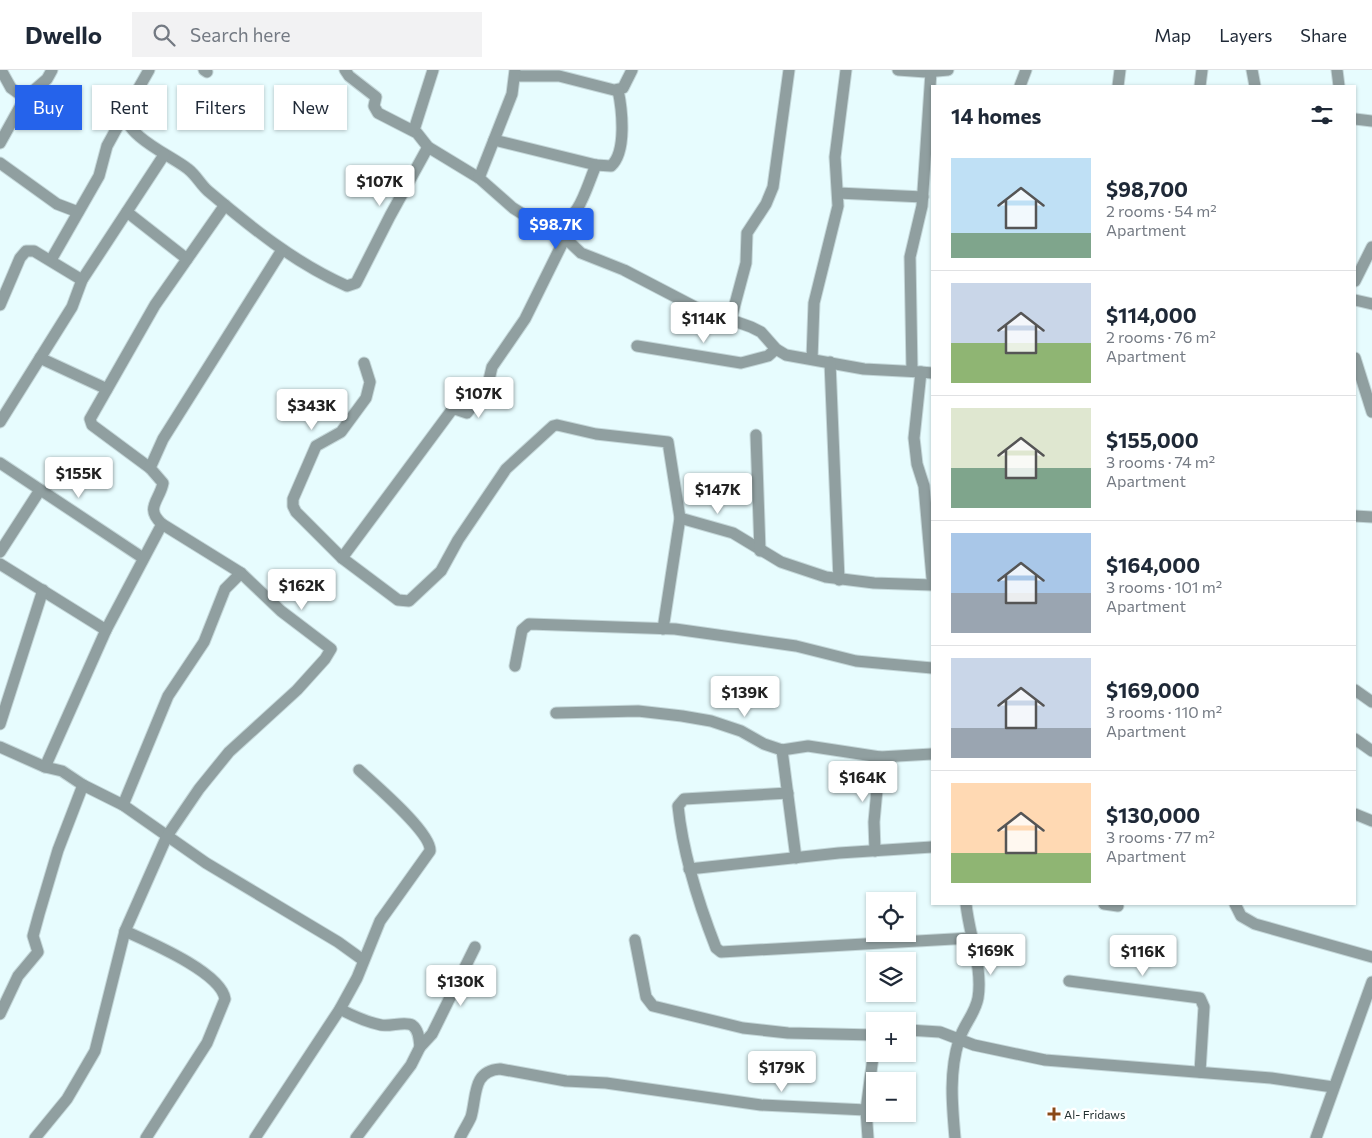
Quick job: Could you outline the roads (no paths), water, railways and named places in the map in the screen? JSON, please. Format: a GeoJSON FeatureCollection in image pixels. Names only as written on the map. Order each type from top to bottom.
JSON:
{"type":"FeatureCollection","features":[{"type":"Feature","properties":{"kind":"street"},"geometry":{"type":"LineString","coordinates":[[1,70],[11,88],[15,91]]}},
{"type":"Feature","properties":{"kind":"street"},"geometry":{"type":"LineString","coordinates":[[39,85],[52,70]]}},
{"type":"Feature","properties":{"kind":"street"},"geometry":{"type":"LineString","coordinates":[[141,85],[149,70]]}},
{"type":"Feature","properties":{"kind":"street"},"geometry":{"type":"LineString","coordinates":[[345,70],[348,76],[376,97],[374,106],[378,113],[414,130],[428,147],[479,178],[513,208],[529,218],[546,220],[564,240],[581,253],[624,270],[695,307],[761,332],[776,349],[786,355],[864,369],[922,372]]}},
{"type":"Feature","properties":{"kind":"street"},"geometry":{"type":"LineString","coordinates":[[414,130],[433,70]]}},
{"type":"Feature","properties":{"kind":"street"},"geometry":{"type":"LineString","coordinates":[[479,178],[512,94],[515,73],[559,76],[618,90],[624,86],[632,70]]}},
{"type":"Feature","properties":{"kind":"street"},"geometry":{"type":"LineString","coordinates":[[731,320],[746,263],[747,233],[770,196],[773,187],[789,70]]}},
{"type":"Feature","properties":{"kind":"street"},"geometry":{"type":"LineString","coordinates":[[812,359],[814,303],[838,206],[835,157],[846,70]]}},
{"type":"Feature","properties":{"kind":"street"},"geometry":{"type":"LineString","coordinates":[[898,70],[931,72],[948,70]]}},
{"type":"Feature","properties":{"kind":"street"},"geometry":{"type":"LineString","coordinates":[[1020,85],[1026,70]]}},
{"type":"Feature","properties":{"kind":"street"},"geometry":{"type":"LineString","coordinates":[[1118,85],[1120,70]]}},
{"type":"Feature","properties":{"kind":"street"},"geometry":{"type":"LineString","coordinates":[[1200,85],[1202,70]]}},
{"type":"Feature","properties":{"kind":"street"},"geometry":{"type":"LineString","coordinates":[[1252,70],[1255,85]]}},
{"type":"Feature","properties":{"kind":"street"},"geometry":{"type":"LineString","coordinates":[[1337,70],[1339,85]]}},
{"type":"Feature","properties":{"kind":"street"},"geometry":{"type":"LineString","coordinates":[[931,72],[923,197],[919,224],[910,257],[922,372],[915,446],[917,464],[924,486],[931,566]]}},
{"type":"Feature","properties":{"kind":"street"},"geometry":{"type":"LineString","coordinates":[[494,140],[596,165],[611,166],[617,161],[623,118],[618,90]]}},
{"type":"Feature","properties":{"kind":"street"},"geometry":{"type":"LineString","coordinates":[[0,143],[15,116]]}},
{"type":"Feature","properties":{"kind":"street"},"geometry":{"type":"LineString","coordinates":[[1356,119],[1372,121]]}},
{"type":"Feature","properties":{"kind":"street"},"geometry":{"type":"LineString","coordinates":[[51,260],[99,176],[107,146],[116,130]]}},
{"type":"Feature","properties":{"kind":"street"},"geometry":{"type":"LineString","coordinates":[[135,130],[140,137],[164,155],[191,171],[201,184],[225,205],[282,250],[342,284],[351,286],[356,283],[428,147]]}},
{"type":"Feature","properties":{"kind":"street"},"geometry":{"type":"LineString","coordinates":[[0,422],[72,307],[82,280],[164,155]]}},
{"type":"Feature","properties":{"kind":"street"},"geometry":{"type":"LineString","coordinates":[[0,163],[57,204],[78,212]]}},
{"type":"Feature","properties":{"kind":"street"},"geometry":{"type":"LineString","coordinates":[[556,229],[567,223],[575,214],[596,165]]}},
{"type":"Feature","properties":{"kind":"street"},"geometry":{"type":"LineString","coordinates":[[838,193],[923,197]]}},
{"type":"Feature","properties":{"kind":"street"},"geometry":{"type":"LineString","coordinates":[[35,1138],[66,1099],[95,1051],[125,931],[167,836],[199,789],[229,752],[296,690],[331,649],[281,611],[241,573],[162,524],[154,515],[154,506],[163,483],[150,468],[89,422],[156,305],[225,205]]}},
{"type":"Feature","properties":{"kind":"street"},"geometry":{"type":"LineString","coordinates":[[126,212],[187,260]]}},
{"type":"Feature","properties":{"kind":"street"},"geometry":{"type":"LineString","coordinates":[[342,558],[451,411],[455,409],[466,413],[488,384],[492,367],[525,319],[564,240]]}},
{"type":"Feature","properties":{"kind":"street"},"geometry":{"type":"LineString","coordinates":[[1356,279],[1372,246]]}},
{"type":"Feature","properties":{"kind":"street"},"geometry":{"type":"LineString","coordinates":[[150,468],[163,439],[282,250]]}},
{"type":"Feature","properties":{"kind":"street"},"geometry":{"type":"LineString","coordinates":[[0,305],[20,258],[26,251],[34,251],[82,280]]}},
{"type":"Feature","properties":{"kind":"street"},"geometry":{"type":"LineString","coordinates":[[1356,300],[1372,304]]}},
{"type":"Feature","properties":{"kind":"street"},"geometry":{"type":"LineString","coordinates":[[637,346],[741,363],[768,356],[776,349]]}},
{"type":"Feature","properties":{"kind":"street"},"geometry":{"type":"LineString","coordinates":[[40,358],[107,389]]}},
{"type":"Feature","properties":{"kind":"street"},"geometry":{"type":"LineString","coordinates":[[1356,361],[1372,412]]}},
{"type":"Feature","properties":{"kind":"street"},"geometry":{"type":"LineString","coordinates":[[830,362],[839,580]]}},
{"type":"Feature","properties":{"kind":"street"},"geometry":{"type":"LineString","coordinates":[[364,363],[370,382],[366,398],[341,432],[323,440],[316,446],[300,478],[292,503],[296,512],[342,558],[398,600],[409,600],[441,571],[458,540],[506,469],[553,426],[557,425],[596,434],[668,442],[680,518],[664,629]]}},
{"type":"Feature","properties":{"kind":"street"},"geometry":{"type":"LineString","coordinates":[[756,435],[760,551]]}},
{"type":"Feature","properties":{"kind":"street"},"geometry":{"type":"LineString","coordinates":[[0,463],[142,558]]}},
{"type":"Feature","properties":{"kind":"street"},"geometry":{"type":"LineString","coordinates":[[0,552],[40,490]]}},
{"type":"Feature","properties":{"kind":"street"},"geometry":{"type":"LineString","coordinates":[[1356,516],[1372,517]]}},
{"type":"Feature","properties":{"kind":"street"},"geometry":{"type":"LineString","coordinates":[[680,518],[733,533],[760,551],[794,567],[839,580],[931,585]]}},
{"type":"Feature","properties":{"kind":"street"},"geometry":{"type":"LineString","coordinates":[[45,767],[106,630],[142,558],[162,524]]}},
{"type":"Feature","properties":{"kind":"street"},"geometry":{"type":"LineString","coordinates":[[0,564],[106,630]]}},
{"type":"Feature","properties":{"kind":"street"},"geometry":{"type":"LineString","coordinates":[[123,805],[168,696],[204,642],[225,589],[241,573]]}},
{"type":"Feature","properties":{"kind":"street"},"geometry":{"type":"LineString","coordinates":[[0,724],[43,590]]}},
{"type":"Feature","properties":{"kind":"street"},"geometry":{"type":"LineString","coordinates":[[515,666],[522,630],[529,624],[664,629],[796,646],[856,661],[931,668]]}},
{"type":"Feature","properties":{"kind":"street"},"geometry":{"type":"LineString","coordinates":[[1356,691],[1372,702]]}},
{"type":"Feature","properties":{"kind":"street"},"geometry":{"type":"LineString","coordinates":[[556,713],[638,710],[682,716],[712,721],[741,730],[764,744],[782,750],[808,746],[880,757],[931,754]]}},
{"type":"Feature","properties":{"kind":"street"},"geometry":{"type":"LineString","coordinates":[[1356,740],[1372,751]]}},
{"type":"Feature","properties":{"kind":"street"},"geometry":{"type":"LineString","coordinates":[[0,747],[45,767],[62,771],[83,785],[123,805],[206,863],[338,942],[363,960]]}},
{"type":"Feature","properties":{"kind":"street"},"geometry":{"type":"LineString","coordinates":[[782,750],[796,858]]}},
{"type":"Feature","properties":{"kind":"street"},"geometry":{"type":"LineString","coordinates":[[875,851],[874,822],[880,757]]}},
{"type":"Feature","properties":{"kind":"street"},"geometry":{"type":"LineString","coordinates":[[255,1138],[340,1009],[357,978],[363,960],[384,915],[427,856],[430,844],[399,808],[358,770]]}},
{"type":"Feature","properties":{"kind":"street"},"geometry":{"type":"LineString","coordinates":[[0,1014],[18,976],[38,952],[33,936],[38,914],[58,850],[83,785]]}},
{"type":"Feature","properties":{"kind":"street"},"geometry":{"type":"LineString","coordinates":[[788,793],[684,799],[678,806],[680,833],[690,869],[716,948],[721,952],[971,938]]}},
{"type":"Feature","properties":{"kind":"street"},"geometry":{"type":"LineString","coordinates":[[1356,814],[1372,821]]}},
{"type":"Feature","properties":{"kind":"street"},"geometry":{"type":"LineString","coordinates":[[690,869],[931,847]]}},
{"type":"Feature","properties":{"kind":"street"},"geometry":{"type":"LineString","coordinates":[[955,1138],[950,1086],[959,1040],[975,1012],[978,997],[977,968],[966,905]]}},
{"type":"Feature","properties":{"kind":"street"},"geometry":{"type":"LineString","coordinates":[[1111,905],[1118,906]]}},
{"type":"Feature","properties":{"kind":"street"},"geometry":{"type":"LineString","coordinates":[[1236,905],[1241,916],[1255,924],[1372,957]]}},
{"type":"Feature","properties":{"kind":"street"},"geometry":{"type":"LineString","coordinates":[[125,931],[188,964],[221,987],[225,999],[207,1042],[146,1138]]}},
{"type":"Feature","properties":{"kind":"street"},"geometry":{"type":"LineString","coordinates":[[635,940],[646,997],[653,1006],[743,1028],[808,1034],[866,1035]]}},
{"type":"Feature","properties":{"kind":"street"},"geometry":{"type":"LineString","coordinates":[[362,1136],[411,1065],[420,1047],[432,1034],[475,947]]}},
{"type":"Feature","properties":{"kind":"street"},"geometry":{"type":"LineString","coordinates":[[1069,981],[1200,998],[1204,1007],[1200,1072]]}},
{"type":"Feature","properties":{"kind":"street"},"geometry":{"type":"LineString","coordinates":[[1316,1138],[1372,982]]}},
{"type":"Feature","properties":{"kind":"street"},"geometry":{"type":"LineString","coordinates":[[340,1009],[380,1025],[396,1026],[409,1024],[414,1026],[419,1036],[420,1047]]}},
{"type":"Feature","properties":{"kind":"street"},"geometry":{"type":"LineString","coordinates":[[916,1030],[940,1032],[959,1040],[1005,1053],[1045,1060],[1283,1079],[1333,1087]]}},
{"type":"Feature","properties":{"kind":"street"},"geometry":{"type":"LineString","coordinates":[[463,1137],[470,1119],[480,1078],[489,1070],[500,1070],[566,1081],[606,1083],[666,1093],[696,1094],[761,1105],[866,1110]]}},
{"type":"Feature","properties":{"kind":"street"},"geometry":{"type":"LineString","coordinates":[[867,1122],[868,1138]]}},
{"type":"Feature","properties":{"kind":"place","name":"Al- Fridaws"},"geometry":{"type":"Point","coordinates":[1054,1114]}}]}
